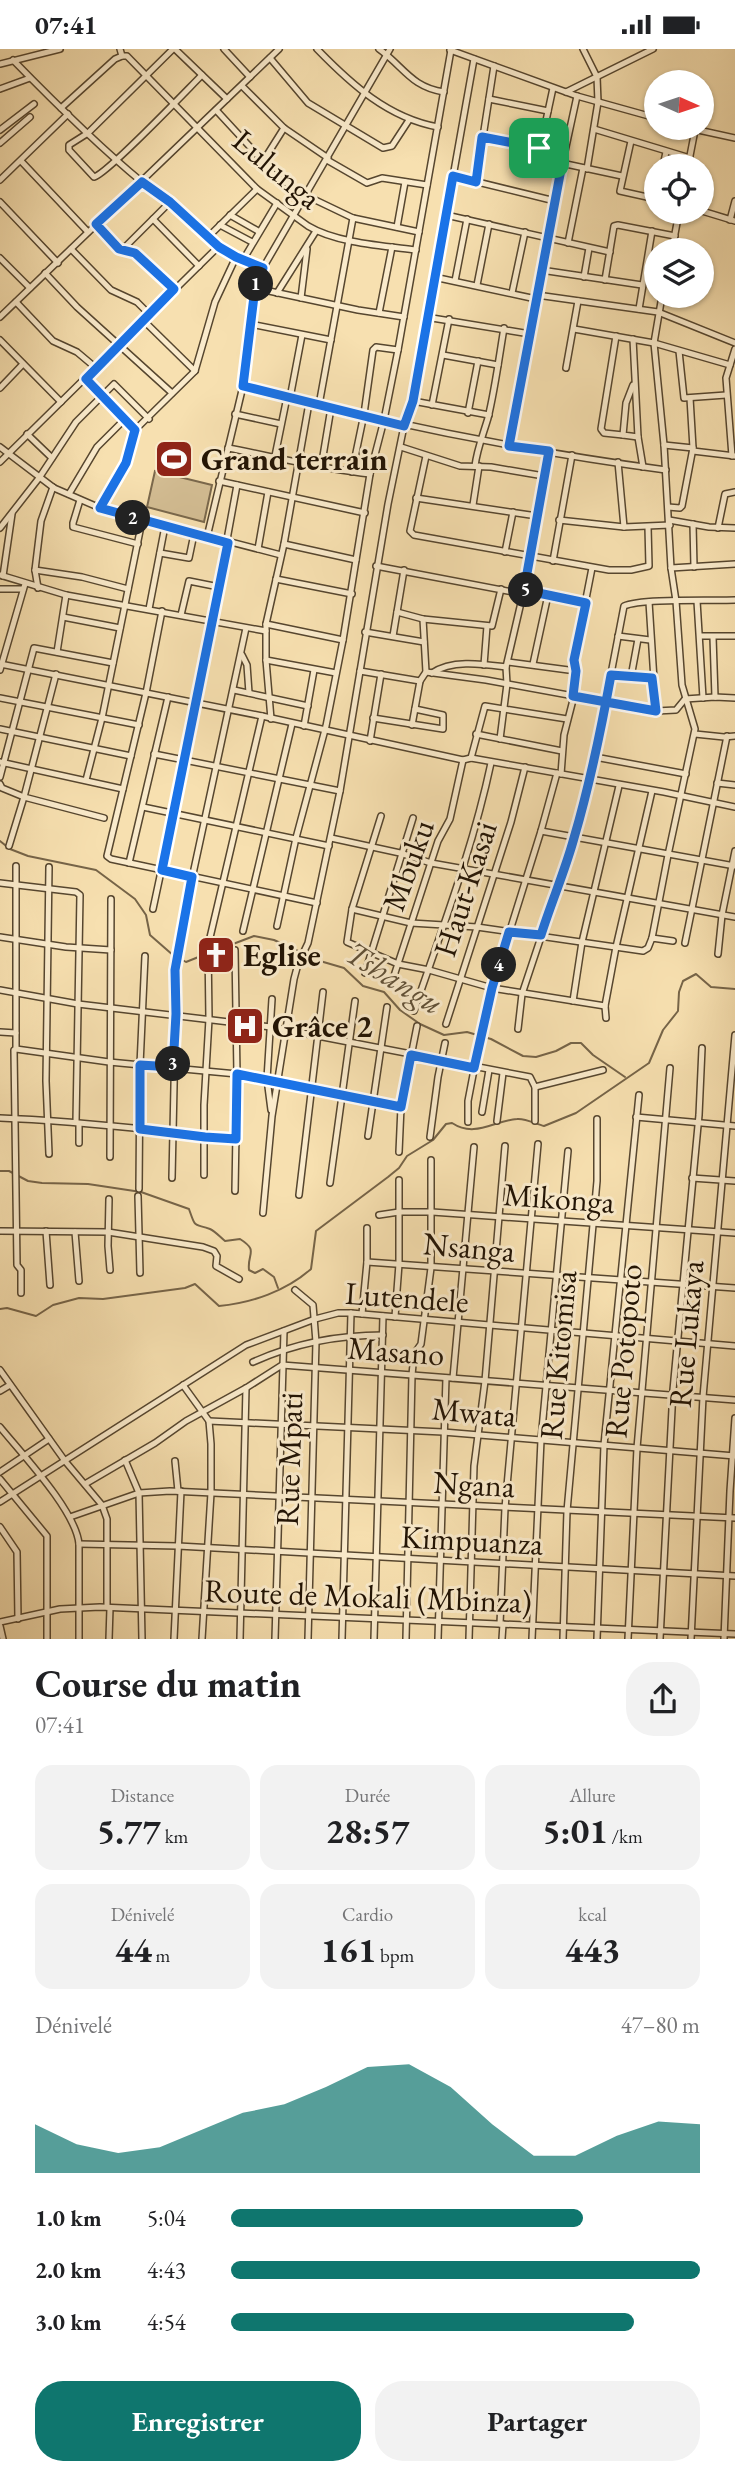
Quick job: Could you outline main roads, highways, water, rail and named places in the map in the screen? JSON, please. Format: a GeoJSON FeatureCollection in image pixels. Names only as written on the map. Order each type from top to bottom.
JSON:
{"type":"FeatureCollection","features":[{"type":"Feature","properties":{"kind":"waterway","name":"Tshangu"},"geometry":{"type":"LineString","coordinates":[[0,841],[10,849],[28,856],[96,870],[135,899],[146,915],[150,935],[174,956]]}},
{"type":"Feature","properties":{"kind":"waterway","name":"Tshangu"},"geometry":{"type":"LineString","coordinates":[[212,952],[254,936],[274,940],[320,961],[344,968],[363,986],[384,992],[400,1010],[420,1024],[444,1035],[467,1032],[491,1039],[523,1056],[536,1057],[571,1043],[581,1043],[593,1055],[625,1077]]}},
{"type":"Feature","properties":{"kind":"waterway","name":"Tshangu"},"geometry":{"type":"LineString","coordinates":[[179,958],[186,962],[206,954]]}},
{"type":"Feature","properties":{"kind":"waterway"},"geometry":{"type":"LineString","coordinates":[[0,1309],[7,1308],[36,1316],[53,1305],[79,1298],[103,1299],[185,1288],[195,1284],[219,1306],[256,1299],[280,1290],[311,1269],[316,1231],[399,1168],[407,1156],[433,1140],[446,1124],[476,1129],[520,1119],[544,1126],[576,1113],[649,1063],[663,1030],[678,1011],[679,992],[683,981],[696,974],[711,987],[735,989]]}},
{"type":"Feature","properties":{"kind":"waterway"},"geometry":{"type":"LineString","coordinates":[[0,1171],[9,1171],[28,1181],[88,1184],[141,1192],[189,1209],[196,1224],[212,1230],[225,1241],[240,1239],[246,1243],[251,1250],[249,1270],[255,1273],[263,1269],[274,1277],[278,1288]]}},
{"type":"Feature","properties":{"kind":"place","name":"Grand terrain"},"geometry":{"type":"Point","coordinates":[174,459]}},
{"type":"Feature","properties":{"kind":"place","name":"Eglise"},"geometry":{"type":"Point","coordinates":[216,955]}},
{"type":"Feature","properties":{"kind":"place","name":"Grâce 2"},"geometry":{"type":"Point","coordinates":[245,1026]}}]}
